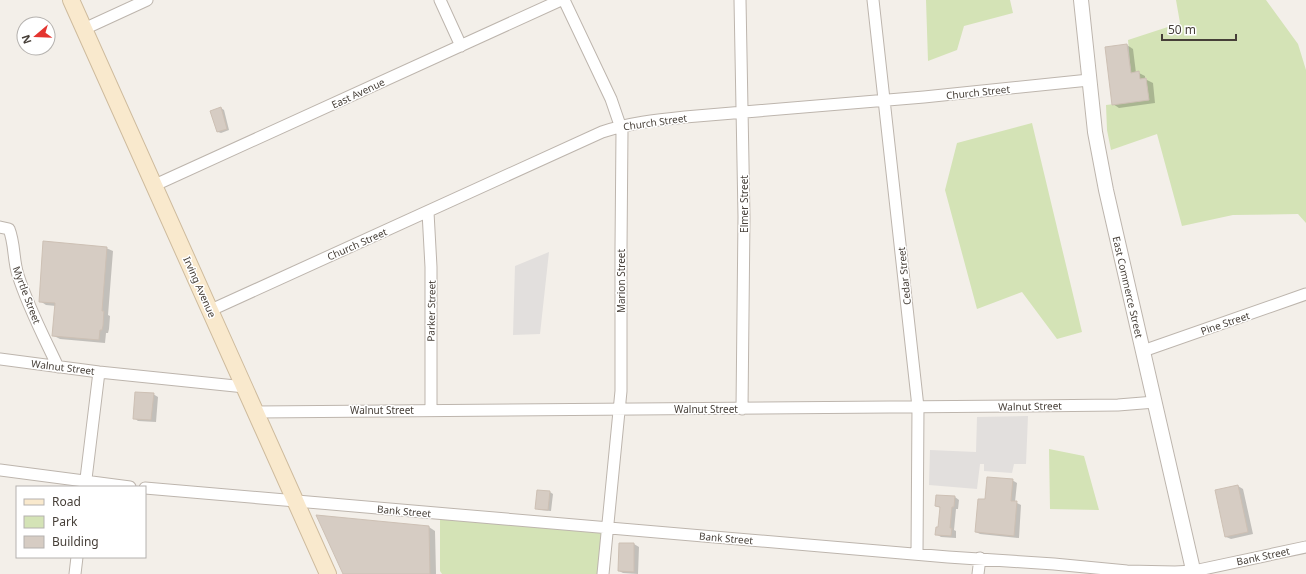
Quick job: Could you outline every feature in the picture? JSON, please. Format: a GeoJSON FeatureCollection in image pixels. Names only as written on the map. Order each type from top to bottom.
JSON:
{"type":"FeatureCollection","features":[{"type":"Feature","properties":{"kind":"main road","name":"Irving Avenue"},"geometry":{"type":"LineString","coordinates":[[71,0],[257,412],[328,574]]}},
{"type":"Feature","properties":{"kind":"street"},"geometry":{"type":"LineString","coordinates":[[84,29],[147,0]]}},
{"type":"Feature","properties":{"kind":"street"},"geometry":{"type":"LineString","coordinates":[[440,0],[461,46]]}},
{"type":"Feature","properties":{"kind":"street","name":"East Avenue"},"geometry":{"type":"LineString","coordinates":[[154,185],[561,0]]}},
{"type":"Feature","properties":{"kind":"street","name":"Marion Street"},"geometry":{"type":"LineString","coordinates":[[564,0],[611,99],[622,132],[620,248],[621,391],[603,574]]}},
{"type":"Feature","properties":{"kind":"street","name":"Elmer Street"},"geometry":{"type":"LineString","coordinates":[[740,0],[744,217],[742,408]]}},
{"type":"Feature","properties":{"kind":"street","name":"Cedar Street"},"geometry":{"type":"LineString","coordinates":[[873,0],[918,407],[917,554]]}},
{"type":"Feature","properties":{"kind":"street","name":"East Commerce Street"},"geometry":{"type":"LineString","coordinates":[[1081,0],[1095,132],[1106,190],[1194,573]]}},
{"type":"Feature","properties":{"kind":"street","name":"Church Street"},"geometry":{"type":"LineString","coordinates":[[211,310],[602,132],[621,126],[655,120],[940,96],[1089,80]]}},
{"type":"Feature","properties":{"kind":"street","name":"Parker Street"},"geometry":{"type":"LineString","coordinates":[[428,212],[432,267],[431,410]]}},
{"type":"Feature","properties":{"kind":"street","name":"Myrtle Street"},"geometry":{"type":"LineString","coordinates":[[0,227],[10,230],[15,266],[20,283],[58,367]]}},
{"type":"Feature","properties":{"kind":"street","name":"Pine Street"},"geometry":{"type":"LineString","coordinates":[[1143,351],[1306,294]]}},
{"type":"Feature","properties":{"kind":"street","name":"Walnut Street"},"geometry":{"type":"LineString","coordinates":[[0,359],[99,372],[245,387]]}},
{"type":"Feature","properties":{"kind":"street"},"geometry":{"type":"LineString","coordinates":[[85,484],[99,372]]}},
{"type":"Feature","properties":{"kind":"street","name":"Walnut Street"},"geometry":{"type":"LineString","coordinates":[[257,412],[1118,405],[1155,402]]}},
{"type":"Feature","properties":{"kind":"street"},"geometry":{"type":"LineString","coordinates":[[0,470],[85,484],[115,486]]}},
{"type":"Feature","properties":{"kind":"street","name":"Bank Street"},"geometry":{"type":"LineString","coordinates":[[146,488],[1127,571],[1194,573],[1306,547]]}},
{"type":"Feature","properties":{"kind":"street"},"geometry":{"type":"LineString","coordinates":[[75,574],[77,558]]}},
{"type":"Feature","properties":{"kind":"street"},"geometry":{"type":"LineString","coordinates":[[978,574],[980,558]]}},
{"type":"Feature","properties":{"kind":"green space"},"geometry":{"type":"Polygon","coordinates":[[[926,0],[1010,0],[1013,13],[964,26],[957,50],[928,61],[926,0]]]}},
{"type":"Feature","properties":{"kind":"green space"},"geometry":{"type":"Polygon","coordinates":[[[1176,0],[1266,0],[1298,44],[1306,70],[1306,223],[1298,214],[1233,215],[1182,226],[1157,134],[1111,150],[1107,130],[1106,105],[1149,100],[1146,78],[1140,79],[1139,72],[1131,73],[1128,40],[1180,23],[1176,0]]]}},
{"type":"Feature","properties":{"kind":"green space"},"geometry":{"type":"Polygon","coordinates":[[[1032,123],[1082,332],[1057,339],[1022,292],[977,309],[945,190],[957,143],[1032,123]]]}},
{"type":"Feature","properties":{"kind":"green space"},"geometry":{"type":"Polygon","coordinates":[[[1049,449],[1084,456],[1099,510],[1050,509],[1049,449]]]}},
{"type":"Feature","properties":{"kind":"green space"},"geometry":{"type":"Polygon","coordinates":[[[440,514],[608,528],[603,574],[442,574],[440,571],[440,514]]]}},
{"type":"Feature","properties":{"kind":"shaded area"},"geometry":{"type":"Polygon","coordinates":[[[549,252],[540,334],[513,335],[515,266],[549,252]]]}},
{"type":"Feature","properties":{"kind":"shaded area"},"geometry":{"type":"Polygon","coordinates":[[[1028,416],[1026,464],[1014,464],[1012,473],[984,471],[984,464],[980,464],[977,489],[929,485],[930,450],[976,452],[977,417],[1028,416]]]}},
{"type":"Feature","properties":{"kind":"building"},"geometry":{"type":"Polygon","coordinates":[[[1127,44],[1131,73],[1139,71],[1140,79],[1146,78],[1149,100],[1112,105],[1105,47],[1127,44]]]}},
{"type":"Feature","properties":{"kind":"building"},"geometry":{"type":"Polygon","coordinates":[[[221,107],[227,129],[217,132],[210,111],[221,107]]]}},
{"type":"Feature","properties":{"kind":"building"},"geometry":{"type":"Polygon","coordinates":[[[43,241],[107,247],[102,311],[104,311],[103,326],[102,330],[100,330],[99,340],[52,336],[55,303],[39,302],[43,241]]]}},
{"type":"Feature","properties":{"kind":"building"},"geometry":{"type":"Polygon","coordinates":[[[135,392],[154,393],[151,420],[133,419],[135,392]]]}},
{"type":"Feature","properties":{"kind":"building"},"geometry":{"type":"Polygon","coordinates":[[[987,477],[1013,479],[1011,501],[1017,501],[1014,536],[975,532],[978,499],[985,499],[987,477]]]}},
{"type":"Feature","properties":{"kind":"building"},"geometry":{"type":"Polygon","coordinates":[[[1238,485],[1248,532],[1225,537],[1215,490],[1238,485]]]}},
{"type":"Feature","properties":{"kind":"building"},"geometry":{"type":"Polygon","coordinates":[[[537,490],[550,491],[548,510],[535,509],[537,490]]]}},
{"type":"Feature","properties":{"kind":"building"},"geometry":{"type":"Polygon","coordinates":[[[936,495],[955,496],[954,507],[952,507],[950,528],[952,528],[951,536],[935,535],[936,527],[938,527],[940,507],[935,506],[936,495]]]}},
{"type":"Feature","properties":{"kind":"building"},"geometry":{"type":"Polygon","coordinates":[[[316,515],[429,526],[430,574],[343,574],[316,515]]]}},
{"type":"Feature","properties":{"kind":"building"},"geometry":{"type":"Polygon","coordinates":[[[619,543],[634,543],[634,572],[618,571],[619,543]]]}}]}
